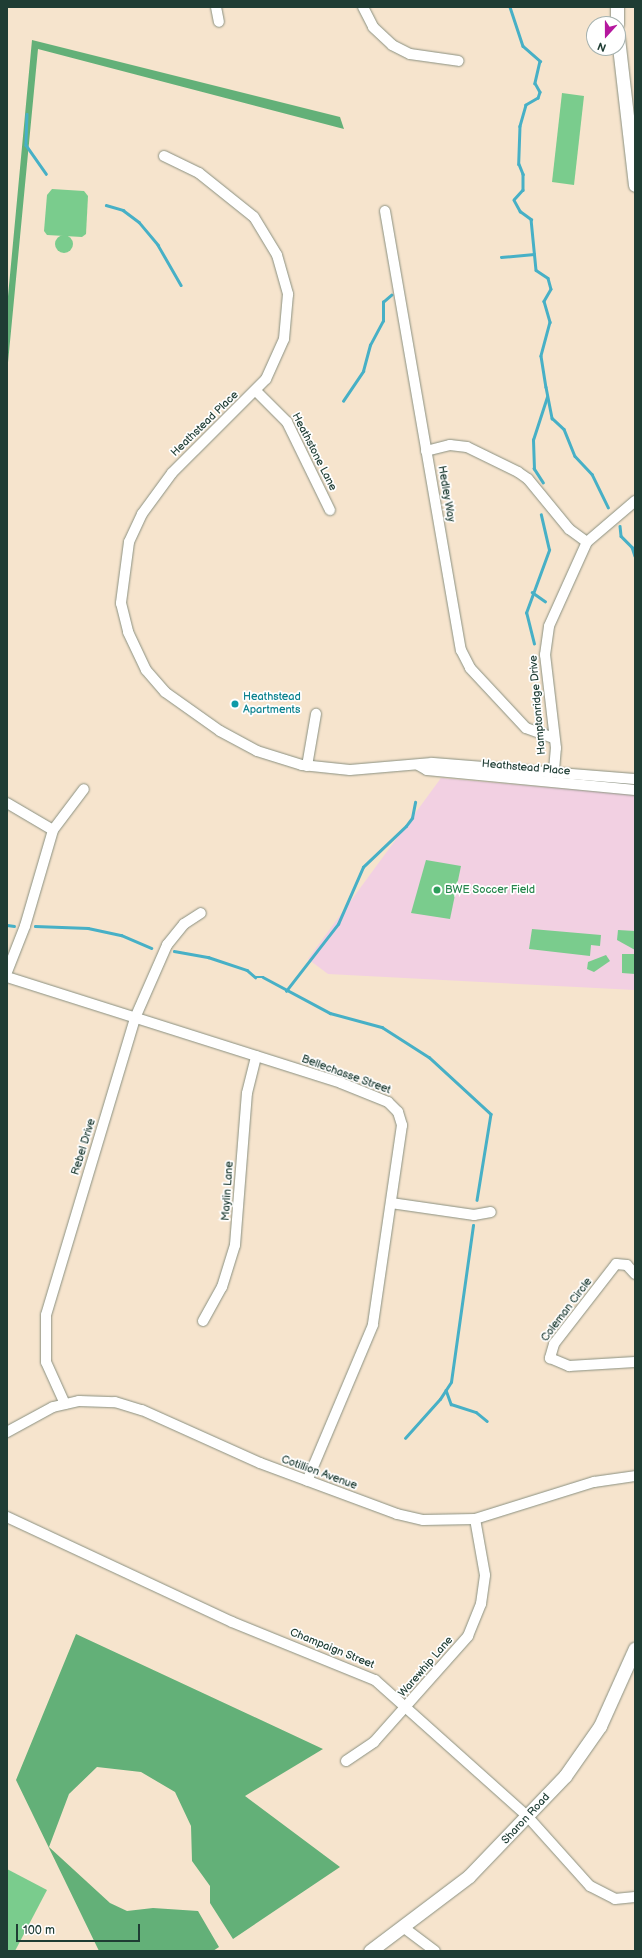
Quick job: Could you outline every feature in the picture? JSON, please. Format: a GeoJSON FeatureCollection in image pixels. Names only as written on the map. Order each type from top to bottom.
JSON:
{"type":"FeatureCollection","features":[{"type":"Feature","properties":{"kind":"main road"},"geometry":{"type":"LineString","coordinates":[[620,56],[635,185]]}},
{"type":"Feature","properties":{"kind":"main road","name":"Sharon Road"},"geometry":{"type":"LineString","coordinates":[[370,1951],[469,1876],[528,1817],[593,1739],[635,1648]]}},
{"type":"Feature","properties":{"kind":"street"},"geometry":{"type":"LineString","coordinates":[[216,7],[219,22]]}},
{"type":"Feature","properties":{"kind":"street"},"geometry":{"type":"LineString","coordinates":[[362,7],[373,26],[392,45],[410,54],[459,61]]}},
{"type":"Feature","properties":{"kind":"street","name":"Heathstead Place"},"geometry":{"type":"LineString","coordinates":[[164,156],[199,173],[248,211],[266,233],[284,270],[288,294],[284,339],[272,369],[256,392],[191,450],[142,514],[126,554],[121,603],[136,652],[165,692],[240,742],[271,756],[307,766],[350,770],[417,764],[554,770],[635,779]]}},
{"type":"Feature","properties":{"kind":"street","name":"Hedley Way"},"geometry":{"type":"LineString","coordinates":[[385,211],[426,451],[464,658],[526,728],[554,738]]}},
{"type":"Feature","properties":{"kind":"street","name":"Heathstone Lane"},"geometry":{"type":"LineString","coordinates":[[256,392],[287,422],[330,510]]}},
{"type":"Feature","properties":{"kind":"street"},"geometry":{"type":"LineString","coordinates":[[426,451],[450,445],[467,447],[518,472],[528,478],[569,528],[587,542]]}},
{"type":"Feature","properties":{"kind":"street","name":"Hamptonridge Drive"},"geometry":{"type":"LineString","coordinates":[[554,770],[554,738],[546,640],[554,614],[587,542],[635,501]]}},
{"type":"Feature","properties":{"kind":"street"},"geometry":{"type":"LineString","coordinates":[[307,766],[316,714]]}},
{"type":"Feature","properties":{"kind":"street","name":"Heathstead Place"},"geometry":{"type":"LineString","coordinates":[[417,764],[427,770],[635,790]]}},
{"type":"Feature","properties":{"kind":"street"},"geometry":{"type":"LineString","coordinates":[[7,972],[25,926],[53,830],[84,789]]}},
{"type":"Feature","properties":{"kind":"street"},"geometry":{"type":"LineString","coordinates":[[7,803],[53,830]]}},
{"type":"Feature","properties":{"kind":"street","name":"Rebel Drive"},"geometry":{"type":"LineString","coordinates":[[65,1404],[46,1362],[45,1323],[135,1018],[167,945],[184,924],[201,913]]}},
{"type":"Feature","properties":{"kind":"street","name":"Bellechasse Street"},"geometry":{"type":"LineString","coordinates":[[7,977],[342,1083],[394,1106],[402,1125],[369,1340],[331,1418],[306,1481]]}},
{"type":"Feature","properties":{"kind":"street","name":"Maylin Lane"},"geometry":{"type":"LineString","coordinates":[[203,1321],[222,1287],[235,1245],[247,1098],[256,1056]]}},
{"type":"Feature","properties":{"kind":"street"},"geometry":{"type":"LineString","coordinates":[[391,1204],[474,1215],[491,1212]]}},
{"type":"Feature","properties":{"kind":"street","name":"Coleman Circle"},"geometry":{"type":"LineString","coordinates":[[635,1274],[627,1265],[616,1264],[554,1344],[550,1358],[569,1366],[635,1362]]}},
{"type":"Feature","properties":{"kind":"street","name":"Cotillion Avenue"},"geometry":{"type":"LineString","coordinates":[[7,1432],[39,1412],[65,1404],[98,1400],[132,1406],[306,1481],[414,1518],[475,1519],[594,1482],[635,1476]]}},
{"type":"Feature","properties":{"kind":"street","name":"Champaign Street"},"geometry":{"type":"LineString","coordinates":[[7,1517],[232,1622],[358,1670],[407,1706],[528,1817],[598,1892],[615,1899],[635,1897]]}},
{"type":"Feature","properties":{"kind":"street","name":"Warewhip Lane"},"geometry":{"type":"LineString","coordinates":[[346,1761],[374,1742],[458,1651],[475,1621],[485,1575],[475,1519]]}},
{"type":"Feature","properties":{"kind":"street"},"geometry":{"type":"LineString","coordinates":[[403,1927],[435,1951]]}},
{"type":"Feature","properties":{"kind":"shaded area"},"geometry":{"type":"Polygon","coordinates":[[[441,778],[635,795],[635,990],[328,974],[308,959],[441,778]]]}},
{"type":"Feature","properties":{"kind":"green space"},"geometry":{"type":"Polygon","coordinates":[[[32,40],[340,117],[344,129],[38,49],[7,373],[7,307],[32,40]]]}},
{"type":"Feature","properties":{"kind":"green space"},"geometry":{"type":"Polygon","coordinates":[[[562,93],[584,96],[574,185],[552,182],[562,93]]]}},
{"type":"Feature","properties":{"kind":"green space"},"geometry":{"type":"Polygon","coordinates":[[[52,189],[84,191],[88,196],[86,234],[82,237],[47,235],[44,231],[47,195],[52,189]]]}},
{"type":"Feature","properties":{"kind":"green space"},"geometry":{"type":"Polygon","coordinates":[[[64,235],[68,236],[72,240],[72,248],[68,252],[64,253],[60,252],[56,248],[55,244],[56,240],[60,236],[64,235]]]}},
{"type":"Feature","properties":{"kind":"green space","name":"BWE Soccer Field"},"geometry":{"type":"Polygon","coordinates":[[[426,860],[461,866],[450,919],[411,913],[426,860]]]}},
{"type":"Feature","properties":{"kind":"green space"},"geometry":{"type":"Polygon","coordinates":[[[532,929],[601,935],[600,946],[591,945],[590,956],[529,949],[532,929]]]}},
{"type":"Feature","properties":{"kind":"green space"},"geometry":{"type":"Polygon","coordinates":[[[618,930],[635,931],[635,950],[617,940],[618,930]]]}},
{"type":"Feature","properties":{"kind":"green space"},"geometry":{"type":"Polygon","coordinates":[[[622,954],[635,954],[635,974],[622,973],[622,954]]]}},
{"type":"Feature","properties":{"kind":"green space"},"geometry":{"type":"Polygon","coordinates":[[[606,955],[610,961],[594,972],[587,969],[588,962],[606,955]]]}},
{"type":"Feature","properties":{"kind":"green space"},"geometry":{"type":"Polygon","coordinates":[[[76,1634],[323,1749],[245,1796],[340,1867],[233,1939],[210,1903],[210,1886],[192,1861],[191,1826],[175,1792],[141,1772],[97,1767],[69,1794],[49,1847],[110,1903],[127,1911],[153,1908],[198,1911],[219,1947],[213,1951],[99,1951],[16,1780],[76,1634]]]}},
{"type":"Feature","properties":{"kind":"green space"},"geometry":{"type":"Polygon","coordinates":[[[7,1869],[47,1890],[15,1951],[7,1951],[7,1869]]]}},
{"type":"Feature","properties":{"kind":"waterway"},"geometry":{"type":"LineString","coordinates":[[510,7],[523,46],[540,61],[535,83],[540,92],[538,98],[526,105],[520,126],[519,164],[523,174],[523,190],[514,200],[520,211],[531,219],[536,270],[548,278],[551,289],[544,301],[550,322],[541,356],[552,418],[564,429],[575,456],[592,474],[608,507]]}},
{"type":"Feature","properties":{"kind":"waterway"},"geometry":{"type":"LineString","coordinates":[[27,114],[26,145],[46,174]]}},
{"type":"Feature","properties":{"kind":"waterway"},"geometry":{"type":"LineString","coordinates":[[106,205],[123,210],[139,222],[158,245],[181,285]]}},
{"type":"Feature","properties":{"kind":"waterway"},"geometry":{"type":"LineString","coordinates":[[501,257],[534,254]]}},
{"type":"Feature","properties":{"kind":"waterway"},"geometry":{"type":"LineString","coordinates":[[343,401],[363,371],[370,345],[383,321],[383,302],[391,295]]}},
{"type":"Feature","properties":{"kind":"waterway"},"geometry":{"type":"LineString","coordinates":[[543,483],[534,469],[533,440],[547,397]]}},
{"type":"Feature","properties":{"kind":"waterway"},"geometry":{"type":"LineString","coordinates":[[534,644],[526,613],[549,550],[541,515]]}},
{"type":"Feature","properties":{"kind":"waterway"},"geometry":{"type":"LineString","coordinates":[[620,526],[621,536],[632,547],[635,556]]}},
{"type":"Feature","properties":{"kind":"waterway"},"geometry":{"type":"LineString","coordinates":[[532,592],[545,601]]}},
{"type":"Feature","properties":{"kind":"waterway"},"geometry":{"type":"LineString","coordinates":[[286,991],[338,924],[363,867],[406,826],[412,818],[415,802]]}},
{"type":"Feature","properties":{"kind":"waterway"},"geometry":{"type":"LineString","coordinates":[[7,925],[14,926]]}},
{"type":"Feature","properties":{"kind":"waterway"},"geometry":{"type":"LineString","coordinates":[[35,926],[88,928],[121,935],[151,948]]}},
{"type":"Feature","properties":{"kind":"waterway"},"geometry":{"type":"LineString","coordinates":[[174,951],[208,957],[247,970],[255,977],[263,977],[330,1013],[382,1027],[429,1057],[491,1114],[477,1200]]}},
{"type":"Feature","properties":{"kind":"waterway"},"geometry":{"type":"LineString","coordinates":[[405,1438],[440,1399],[451,1382],[473,1226]]}},
{"type":"Feature","properties":{"kind":"waterway"},"geometry":{"type":"LineString","coordinates":[[446,1390],[451,1404],[476,1412],[487,1421]]}},
{"type":"Feature","properties":{"kind":"place","name":"Heathstead Apartments"},"geometry":{"type":"Point","coordinates":[235,704]}},
{"type":"Feature","properties":{"kind":"place","name":"BWE Soccer Field"},"geometry":{"type":"Point","coordinates":[437,890]}}]}
